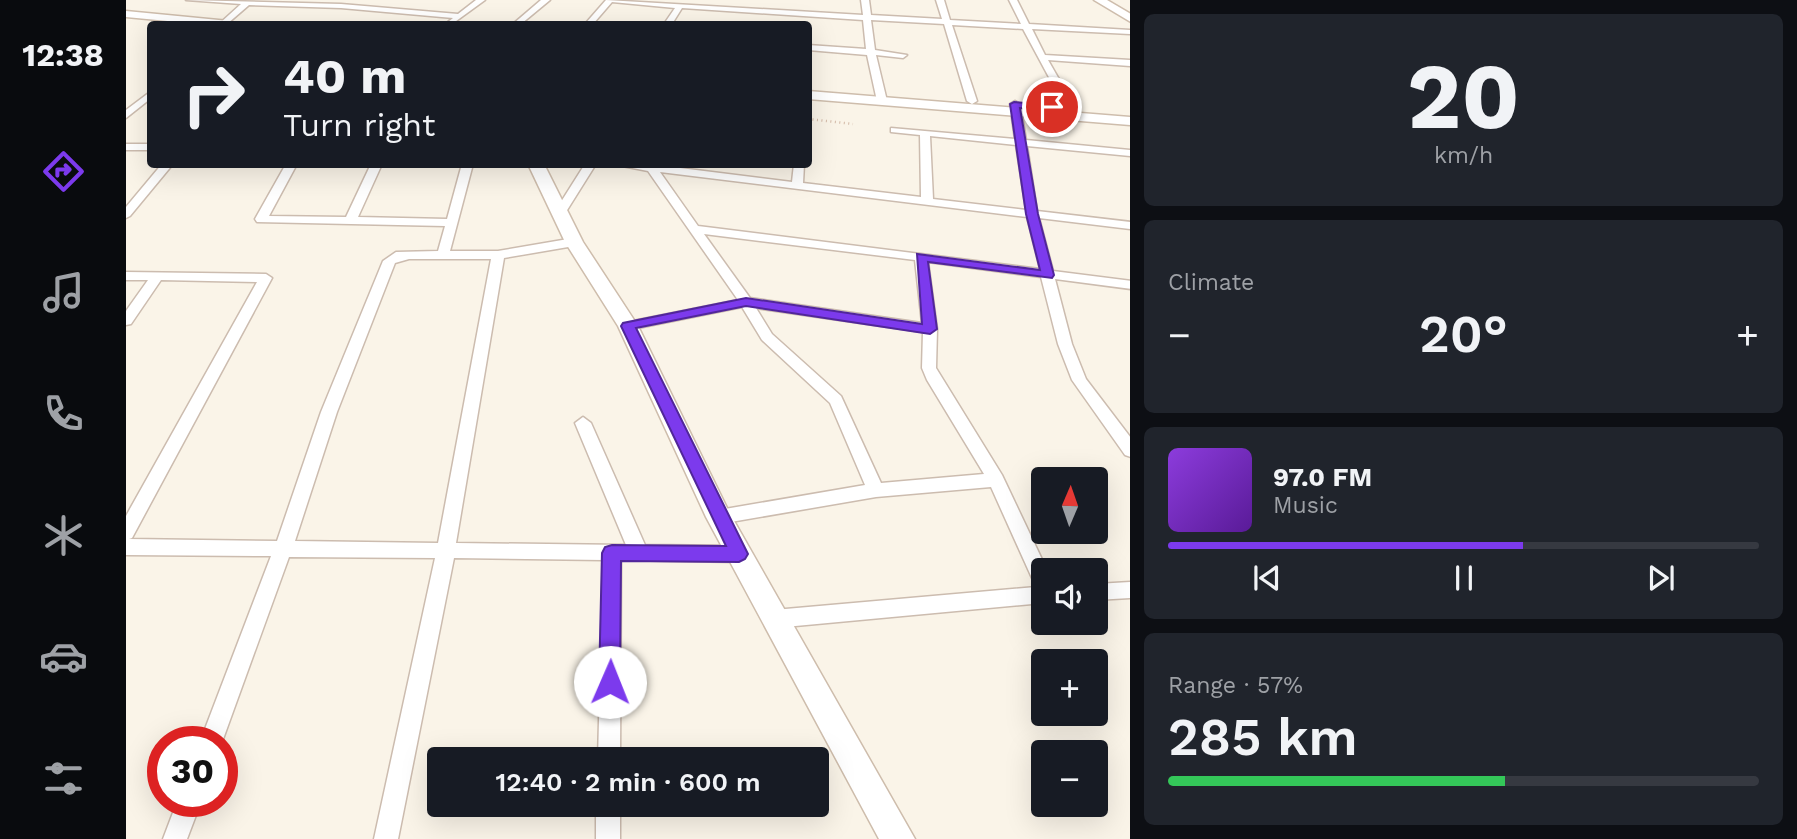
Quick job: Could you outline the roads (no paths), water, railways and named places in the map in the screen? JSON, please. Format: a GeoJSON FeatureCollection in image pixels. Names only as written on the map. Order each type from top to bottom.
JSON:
{"type":"FeatureCollection","features":[{"type":"Feature","properties":{"kind":"street"},"geometry":{"type":"LineString","coordinates":[[191,0],[343,3],[460,16]]}},
{"type":"Feature","properties":{"kind":"street"},"geometry":{"type":"LineString","coordinates":[[453,21],[481,0]]}},
{"type":"Feature","properties":{"kind":"street"},"geometry":{"type":"LineString","coordinates":[[521,21],[546,0]]}},
{"type":"Feature","properties":{"kind":"street"},"geometry":{"type":"LineString","coordinates":[[592,21],[610,0],[743,15],[792,14],[1130,32]]}},
{"type":"Feature","properties":{"kind":"street"},"geometry":{"type":"LineString","coordinates":[[792,14],[793,0]]}},
{"type":"Feature","properties":{"kind":"street"},"geometry":{"type":"LineString","coordinates":[[865,0],[871,52],[882,97]]}},
{"type":"Feature","properties":{"kind":"street"},"geometry":{"type":"LineString","coordinates":[[940,0],[972,101]]}},
{"type":"Feature","properties":{"kind":"street"},"geometry":{"type":"LineString","coordinates":[[1013,0],[1024,26],[1071,109]]}},
{"type":"Feature","properties":{"kind":"street"},"geometry":{"type":"LineString","coordinates":[[1099,0],[1130,19]]}},
{"type":"Feature","properties":{"kind":"street"},"geometry":{"type":"LineString","coordinates":[[1114,0],[1130,10]]}},
{"type":"Feature","properties":{"kind":"street"},"geometry":{"type":"LineString","coordinates":[[226,21],[249,1]]}},
{"type":"Feature","properties":{"kind":"street"},"geometry":{"type":"LineString","coordinates":[[670,21],[680,6]]}},
{"type":"Feature","properties":{"kind":"street"},"geometry":{"type":"LineString","coordinates":[[126,14],[194,21]]}},
{"type":"Feature","properties":{"kind":"street"},"geometry":{"type":"LineString","coordinates":[[126,20],[147,22]]}},
{"type":"Feature","properties":{"kind":"street"},"geometry":{"type":"LineString","coordinates":[[812,47],[904,55]]}},
{"type":"Feature","properties":{"kind":"street"},"geometry":{"type":"LineString","coordinates":[[1042,57],[1130,63]]}},
{"type":"Feature","properties":{"kind":"street"},"geometry":{"type":"LineString","coordinates":[[812,88],[1130,121]]}},
{"type":"Feature","properties":{"kind":"street"},"geometry":{"type":"LineString","coordinates":[[812,95],[972,101],[1015,108],[1130,113]]}},
{"type":"Feature","properties":{"kind":"street"},"geometry":{"type":"LineString","coordinates":[[126,115],[147,97]]}},
{"type":"Feature","properties":{"kind":"street"},"geometry":{"type":"LineString","coordinates":[[126,102],[141,103]]}},
{"type":"Feature","properties":{"kind":"street"},"geometry":{"type":"LineString","coordinates":[[1015,108],[1032,214],[1065,344],[1079,380],[1130,451]]}},
{"type":"Feature","properties":{"kind":"street"},"geometry":{"type":"LineString","coordinates":[[895,130],[1130,152]]}},
{"type":"Feature","properties":{"kind":"street"},"geometry":{"type":"LineString","coordinates":[[925,133],[928,202]]}},
{"type":"Feature","properties":{"kind":"street"},"geometry":{"type":"LineString","coordinates":[[126,147],[147,147]]}},
{"type":"Feature","properties":{"kind":"street"},"geometry":{"type":"LineString","coordinates":[[126,214],[165,168]]}},
{"type":"Feature","properties":{"kind":"street"},"geometry":{"type":"LineString","coordinates":[[290,168],[261,219],[452,223]]}},
{"type":"Feature","properties":{"kind":"street"},"geometry":{"type":"LineString","coordinates":[[350,221],[375,168]]}},
{"type":"Feature","properties":{"kind":"street"},"geometry":{"type":"LineString","coordinates":[[443,255],[467,168]]}},
{"type":"Feature","properties":{"kind":"street"},"geometry":{"type":"LineString","coordinates":[[538,168],[574,242],[628,326],[719,517],[898,839]]}},
{"type":"Feature","properties":{"kind":"street"},"geometry":{"type":"LineString","coordinates":[[560,213],[588,168]]}},
{"type":"Feature","properties":{"kind":"street"},"geometry":{"type":"LineString","coordinates":[[646,168],[682,168],[797,186],[1130,226]]}},
{"type":"Feature","properties":{"kind":"street"},"geometry":{"type":"LineString","coordinates":[[797,186],[799,168]]}},
{"type":"Feature","properties":{"kind":"street"},"geometry":{"type":"LineString","coordinates":[[653,169],[773,343],[836,400],[876,490]]}},
{"type":"Feature","properties":{"kind":"street"},"geometry":{"type":"LineString","coordinates":[[693,229],[1130,285]]}},
{"type":"Feature","properties":{"kind":"street"},"geometry":{"type":"LineString","coordinates":[[217,726],[283,549],[329,412],[389,261],[396,256],[409,255],[498,255],[574,242]]}},
{"type":"Feature","properties":{"kind":"street"},"geometry":{"type":"LineString","coordinates":[[386,839],[446,551],[498,255]]}},
{"type":"Feature","properties":{"kind":"street"},"geometry":{"type":"LineString","coordinates":[[921,257],[930,329],[929,368],[996,480],[1032,558]]}},
{"type":"Feature","properties":{"kind":"street"},"geometry":{"type":"LineString","coordinates":[[126,276],[266,278],[126,533]]}},
{"type":"Feature","properties":{"kind":"street"},"geometry":{"type":"LineString","coordinates":[[126,321],[157,276]]}},
{"type":"Feature","properties":{"kind":"street"},"geometry":{"type":"LineString","coordinates":[[628,326],[746,302],[930,329]]}},
{"type":"Feature","properties":{"kind":"street"},"geometry":{"type":"LineString","coordinates":[[583,423],[639,553]]}},
{"type":"Feature","properties":{"kind":"street"},"geometry":{"type":"LineString","coordinates":[[719,517],[876,490],[996,480]]}},
{"type":"Feature","properties":{"kind":"street"},"geometry":{"type":"LineString","coordinates":[[126,547],[739,554]]}},
{"type":"Feature","properties":{"kind":"street"},"geometry":{"type":"LineString","coordinates":[[609,747],[612,553]]}},
{"type":"Feature","properties":{"kind":"street"},"geometry":{"type":"LineString","coordinates":[[1108,591],[1130,590]]}},
{"type":"Feature","properties":{"kind":"street"},"geometry":{"type":"LineString","coordinates":[[774,619],[1031,596]]}},
{"type":"Feature","properties":{"kind":"street"},"geometry":{"type":"LineString","coordinates":[[175,839],[183,817]]}},
{"type":"Feature","properties":{"kind":"street"},"geometry":{"type":"LineString","coordinates":[[608,817],[608,839]]}}]}
